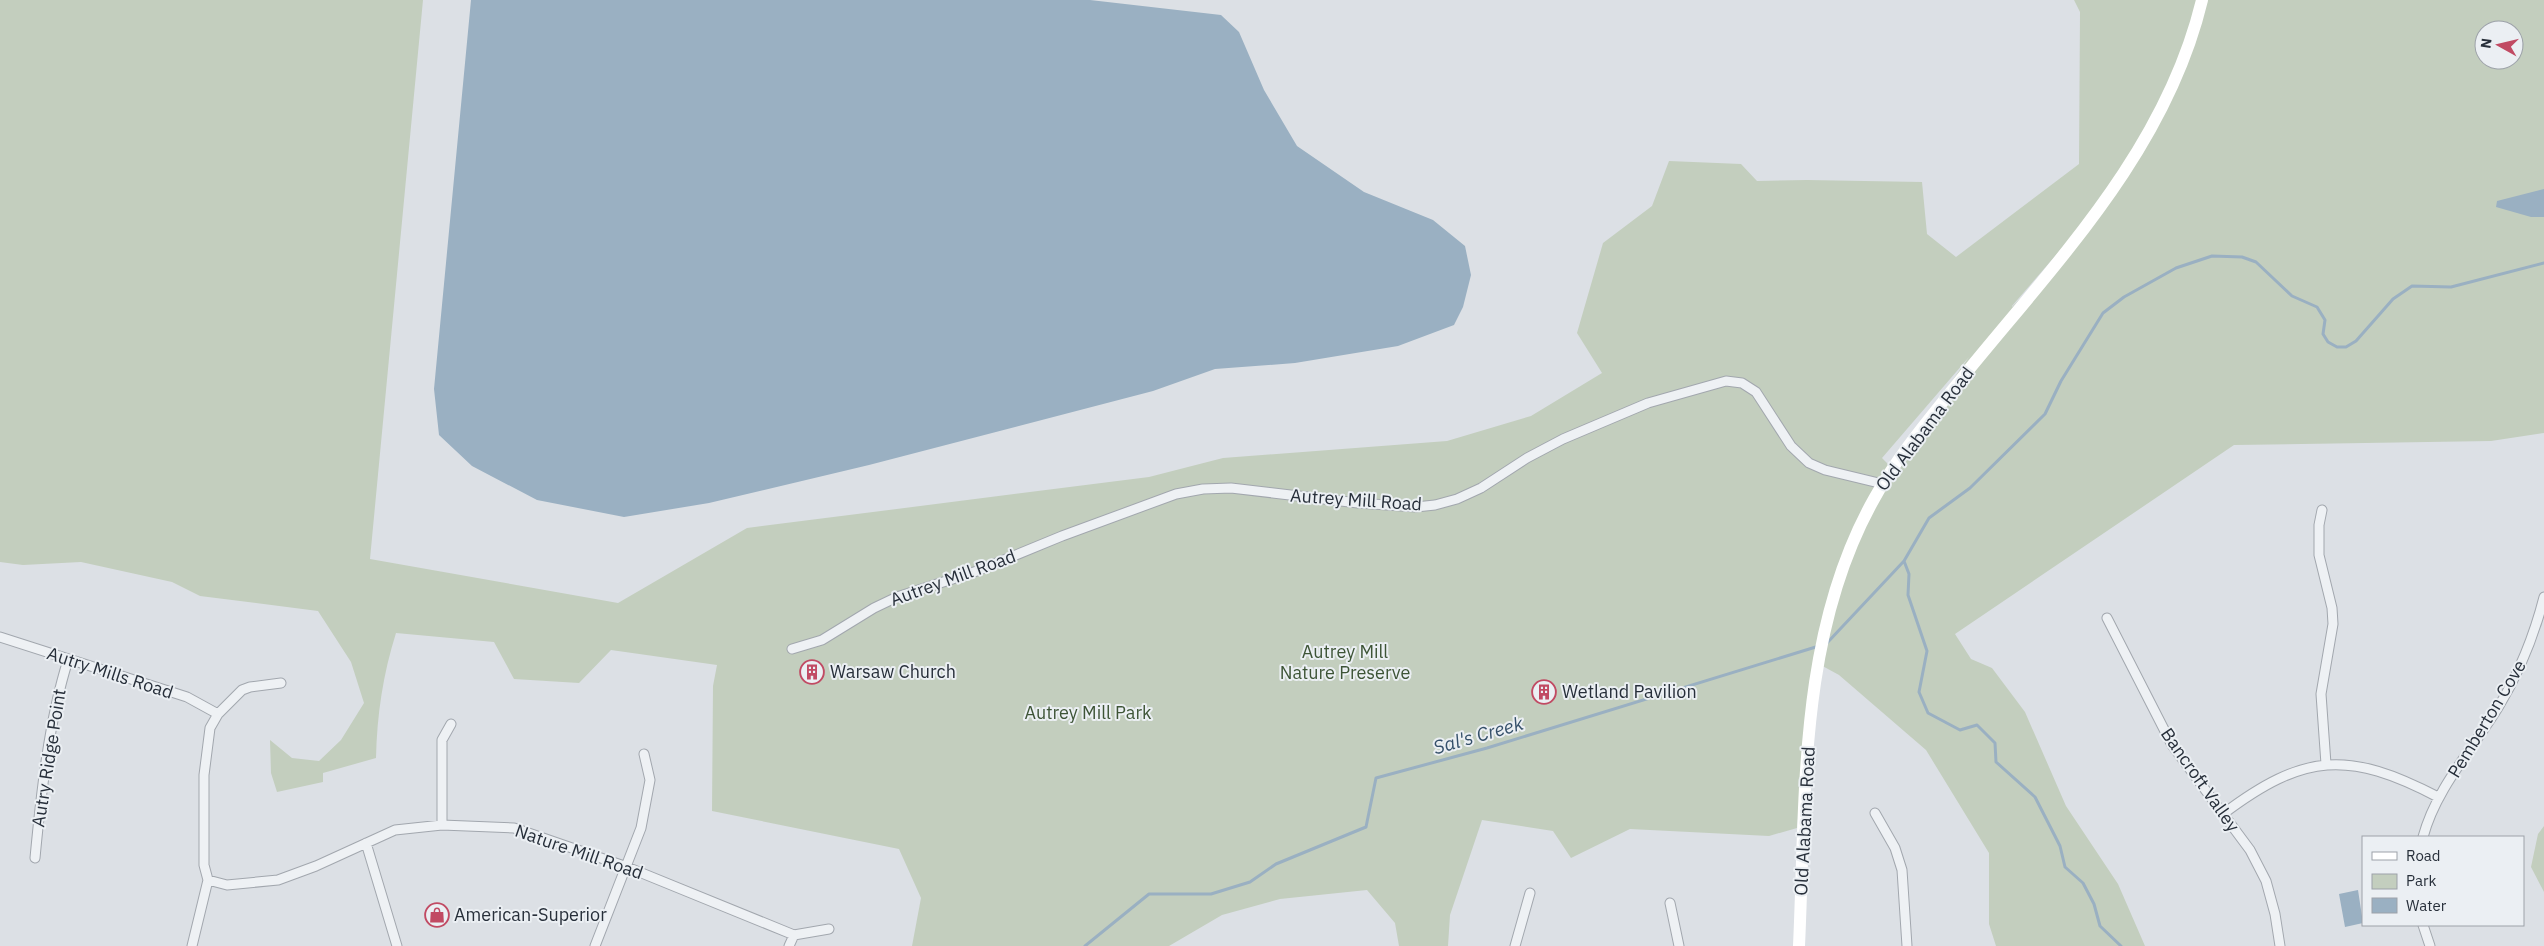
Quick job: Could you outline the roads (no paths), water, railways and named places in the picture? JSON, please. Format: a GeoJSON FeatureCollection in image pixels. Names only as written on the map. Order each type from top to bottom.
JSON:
{"type":"FeatureCollection","features":[{"type":"Feature","properties":{"kind":"main road","name":"Old Alabama Road"},"geometry":{"type":"LineString","coordinates":[[1799,946],[1809,743],[1816,673],[1826,623],[1840,575],[1861,524],[1883,484],[1928,419],[2098,210],[2133,161],[2156,122],[2178,76],[2196,25],[2202,0]]}},
{"type":"Feature","properties":{"kind":"street","name":"Autrey Mill Road"},"geometry":{"type":"LineString","coordinates":[[792,649],[822,640],[897,596],[977,571],[1062,536],[1176,494],[1203,489],[1231,488],[1358,503],[1416,507],[1436,505],[1457,499],[1481,488],[1549,447],[1648,403],[1726,380],[1742,383],[1756,392],[1791,446],[1809,463],[1825,470],[1883,484]]}},
{"type":"Feature","properties":{"kind":"street"},"geometry":{"type":"LineString","coordinates":[[2322,510],[2319,526],[2319,555],[2332,608],[2333,624],[2321,694],[2326,764]]}},
{"type":"Feature","properties":{"kind":"street","name":"Pemberton Cove"},"geometry":{"type":"LineString","coordinates":[[2423,836],[2438,797],[2499,705],[2521,665],[2530,645],[2544,597]]}},
{"type":"Feature","properties":{"kind":"street","name":"Bancroft Valley"},"geometry":{"type":"LineString","coordinates":[[2108,618],[2172,745],[2250,850],[2266,881],[2276,914],[2280,946]]}},
{"type":"Feature","properties":{"kind":"street","name":"Autry Mills Road"},"geometry":{"type":"LineString","coordinates":[[0,637],[187,697],[218,714]]}},
{"type":"Feature","properties":{"kind":"street","name":"Autry Ridge Point"},"geometry":{"type":"LineString","coordinates":[[35,858],[38,820],[59,686],[68,660]]}},
{"type":"Feature","properties":{"kind":"street"},"geometry":{"type":"LineString","coordinates":[[192,946],[208,880],[204,865],[204,775],[210,728],[218,714],[229,702],[250,686],[281,682]]}},
{"type":"Feature","properties":{"kind":"street"},"geometry":{"type":"LineString","coordinates":[[442,825],[442,740],[451,724]]}},
{"type":"Feature","properties":{"kind":"street"},"geometry":{"type":"LineString","coordinates":[[595,946],[641,828],[650,780],[644,754]]}},
{"type":"Feature","properties":{"kind":"street"},"geometry":{"type":"LineString","coordinates":[[2223,814],[2276,778],[2326,764],[2352,765],[2384,772],[2438,797]]}},
{"type":"Feature","properties":{"kind":"street"},"geometry":{"type":"LineString","coordinates":[[1875,813],[1895,848],[1902,870],[1907,946]]}},
{"type":"Feature","properties":{"kind":"street","name":"Nature Mill Road"},"geometry":{"type":"LineString","coordinates":[[208,880],[227,885],[278,880],[316,866],[395,830],[442,825],[514,828],[627,867],[794,935]]}},
{"type":"Feature","properties":{"kind":"street"},"geometry":{"type":"LineString","coordinates":[[366,843],[397,946]]}},
{"type":"Feature","properties":{"kind":"street"},"geometry":{"type":"LineString","coordinates":[[1515,946],[1530,893]]}},
{"type":"Feature","properties":{"kind":"street"},"geometry":{"type":"LineString","coordinates":[[1670,903],[1679,946]]}},
{"type":"Feature","properties":{"kind":"street"},"geometry":{"type":"LineString","coordinates":[[2423,926],[2430,946]]}},
{"type":"Feature","properties":{"kind":"street"},"geometry":{"type":"LineString","coordinates":[[790,946],[794,935],[829,929]]}},
{"type":"Feature","properties":{"kind":"water"},"geometry":{"type":"Polygon","coordinates":[[[471,0],[1090,0],[1221,15],[1239,32],[1264,90],[1297,146],[1364,192],[1433,220],[1465,246],[1471,275],[1463,307],[1454,325],[1398,346],[1295,363],[1215,369],[1153,391],[869,465],[709,503],[624,517],[537,500],[472,466],[439,435],[434,389],[471,0]]]}},
{"type":"Feature","properties":{"kind":"water"},"geometry":{"type":"Polygon","coordinates":[[[2544,189],[2544,217],[2531,217],[2496,207],[2497,201],[2544,189]]]}},
{"type":"Feature","properties":{"kind":"water"},"geometry":{"type":"Polygon","coordinates":[[[2358,890],[2362,923],[2345,927],[2339,894],[2358,890]]]}},
{"type":"Feature","properties":{"kind":"waterway"},"geometry":{"type":"LineString","coordinates":[[1827,643],[1904,561],[1929,518],[1970,488],[2045,414],[2061,381],[2103,313],[2124,297],[2176,268],[2212,256],[2242,257],[2256,262],[2292,296],[2317,307],[2325,320],[2323,334],[2328,342],[2337,347],[2346,347],[2356,341],[2393,299],[2412,286],[2451,287],[2544,263]]}},
{"type":"Feature","properties":{"kind":"waterway"},"geometry":{"type":"LineString","coordinates":[[1904,561],[1909,574],[1908,595],[1927,651],[1919,692],[1928,713],[1960,730],[1977,725],[1995,743],[1996,762],[2035,797],[2060,846],[2065,867],[2083,883],[2094,904],[2100,926],[2121,946]]}},
{"type":"Feature","properties":{"kind":"waterway","name":"Sal's Creek"},"geometry":{"type":"LineString","coordinates":[[1085,946],[1149,894],[1211,894],[1250,882],[1276,864],[1366,827],[1376,778],[1487,748],[1819,646]]}},
{"type":"Feature","properties":{"kind":"place","name":"Warsaw Church"},"geometry":{"type":"Point","coordinates":[812,672]}},
{"type":"Feature","properties":{"kind":"place","name":"Wetland Pavilion"},"geometry":{"type":"Point","coordinates":[1544,692]}},
{"type":"Feature","properties":{"kind":"place","name":"American-Superior"},"geometry":{"type":"Point","coordinates":[437,915]}},
{"type":"Feature","properties":{"kind":"park label","name":"Autrey Mill Nature Preserve"},"geometry":{"type":"Point","coordinates":[1345,662]}},
{"type":"Feature","properties":{"kind":"park label","name":"Autrey Mill Park"},"geometry":{"type":"Point","coordinates":[1088,713]}}]}
